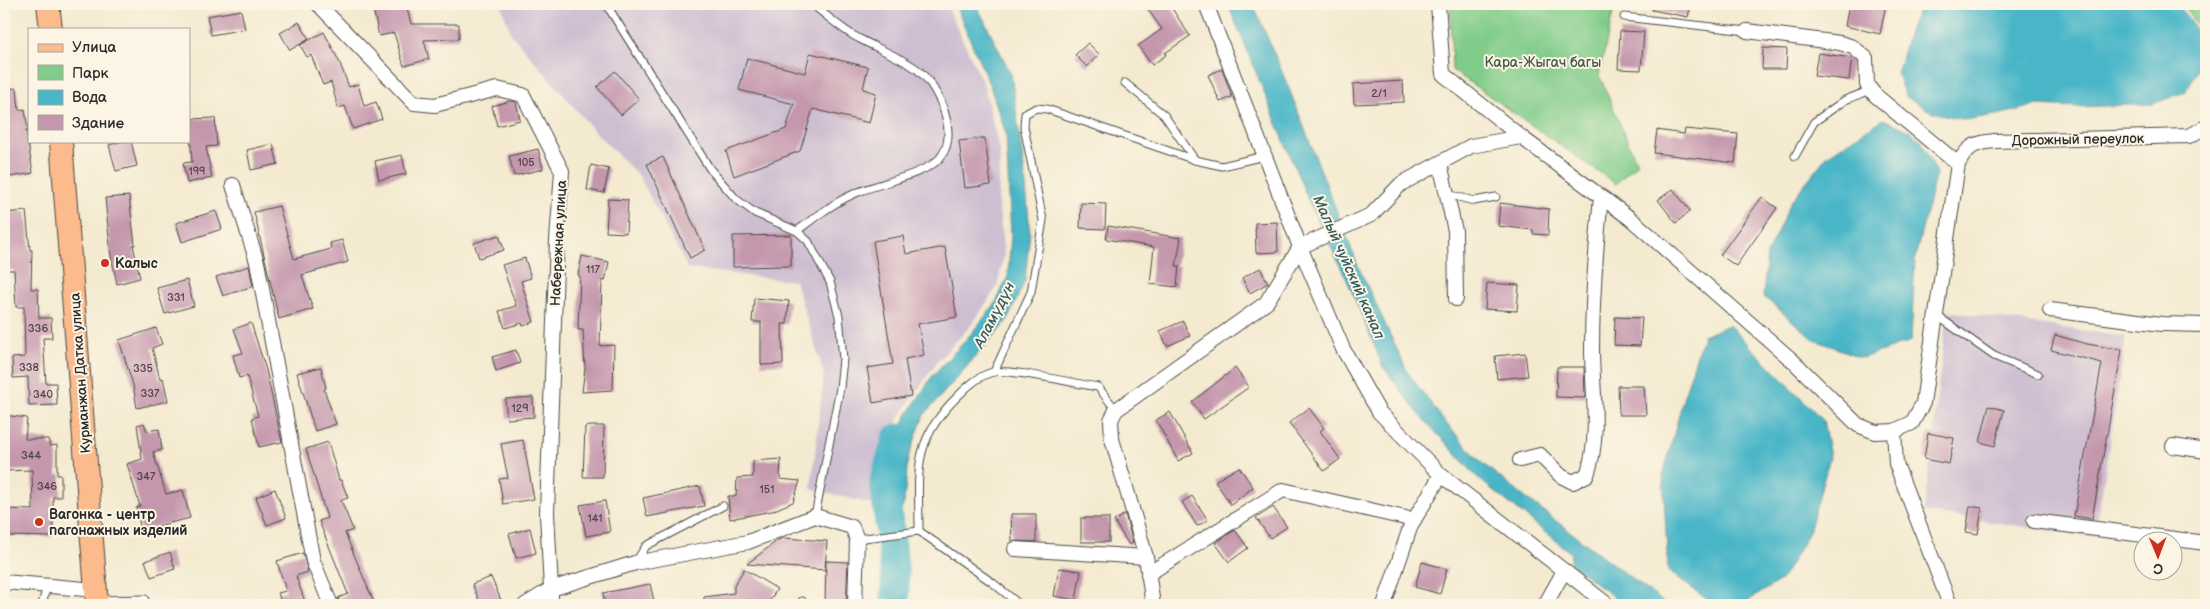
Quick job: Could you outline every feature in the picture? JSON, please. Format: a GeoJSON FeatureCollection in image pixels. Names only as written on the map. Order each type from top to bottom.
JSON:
{"type":"FeatureCollection","features":[{"type":"Feature","properties":{"kind":"main road"},"geometry":{"type":"LineString","coordinates":[[48,4],[51,28]]}},
{"type":"Feature","properties":{"kind":"main road","name":"Курманжан Датка улица"},"geometry":{"type":"LineString","coordinates":[[61,142],[96,598]]}},
{"type":"Feature","properties":{"kind":"street","name":"Набережная улица"},"geometry":{"type":"LineString","coordinates":[[318,4],[414,103],[435,105],[497,89],[523,95],[562,171],[557,240],[546,514],[552,589],[551,605]]}},
{"type":"Feature","properties":{"kind":"street"},"geometry":{"type":"LineString","coordinates":[[1206,4],[1300,247],[1343,349],[1380,412],[1441,475],[1608,605]]}},
{"type":"Feature","properties":{"kind":"street"},"geometry":{"type":"LineString","coordinates":[[1438,4],[1443,74],[1521,137],[1631,219],[1793,361],[1858,425],[1875,432],[1894,430],[1912,424],[1923,403],[1958,164],[1872,90],[1867,84],[1866,58],[1853,47],[1840,43],[1747,32]]}},
{"type":"Feature","properties":{"kind":"street","name":"Дорожный переулок"},"geometry":{"type":"LineString","coordinates":[[1958,164],[1966,150],[1978,142],[2189,136],[2206,127]]}},
{"type":"Feature","properties":{"kind":"street"},"geometry":{"type":"LineString","coordinates":[[2189,136],[2206,136]]}},
{"type":"Feature","properties":{"kind":"street"},"geometry":{"type":"LineString","coordinates":[[1153,605],[1146,557],[1112,439],[1111,420],[1116,410],[1266,303],[1300,247],[1371,214],[1401,184],[1471,146],[1521,137]]}},
{"type":"Feature","properties":{"kind":"street"},"geometry":{"type":"LineString","coordinates":[[1440,163],[1455,231],[1456,299]]}},
{"type":"Feature","properties":{"kind":"street"},"geometry":{"type":"LineString","coordinates":[[233,185],[257,262],[313,561],[331,605]]}},
{"type":"Feature","properties":{"kind":"street"},"geometry":{"type":"LineString","coordinates":[[1520,460],[1540,455],[1561,476],[1574,482],[1587,475],[1592,462],[1594,417],[1592,349],[1594,280],[1601,197]]}},
{"type":"Feature","properties":{"kind":"street"},"geometry":{"type":"LineString","coordinates":[[2050,310],[2162,324],[2206,325]]}},
{"type":"Feature","properties":{"kind":"street"},"geometry":{"type":"LineString","coordinates":[[1894,430],[1896,464],[1950,605]]}},
{"type":"Feature","properties":{"kind":"street"},"geometry":{"type":"LineString","coordinates":[[2173,446],[2206,451]]}},
{"type":"Feature","properties":{"kind":"street"},"geometry":{"type":"LineString","coordinates":[[1384,605],[1414,520],[1441,475]]}},
{"type":"Feature","properties":{"kind":"street"},"geometry":{"type":"LineString","coordinates":[[1148,574],[1283,490],[1414,520]]}},
{"type":"Feature","properties":{"kind":"street"},"geometry":{"type":"LineString","coordinates":[[525,605],[552,589],[635,563],[748,542],[815,516],[852,527],[857,539],[856,605]]}},
{"type":"Feature","properties":{"kind":"street"},"geometry":{"type":"LineString","coordinates":[[2034,522],[2206,543]]}},
{"type":"Feature","properties":{"kind":"street"},"geometry":{"type":"LineString","coordinates":[[1015,549],[1146,557]]}},
{"type":"Feature","properties":{"kind":"street"},"geometry":{"type":"LineString","coordinates":[[1545,605],[1564,571]]}},
{"type":"Feature","properties":{"kind":"street"},"geometry":{"type":"LineString","coordinates":[[4,582],[46,585],[96,598]]}},
{"type":"Feature","properties":{"kind":"lane"},"geometry":{"type":"LineString","coordinates":[[606,4],[710,169],[736,199],[749,209],[797,231],[808,241],[830,282],[840,316],[844,359],[815,516]]}},
{"type":"Feature","properties":{"kind":"lane"},"geometry":{"type":"LineString","coordinates":[[797,231],[830,205],[860,191],[924,170],[938,160],[946,148],[948,132],[946,112],[935,91],[919,70],[856,37],[814,4]]}},
{"type":"Feature","properties":{"kind":"lane"},"geometry":{"type":"LineString","coordinates":[[1624,17],[1747,32]]}},
{"type":"Feature","properties":{"kind":"lane"},"geometry":{"type":"LineString","coordinates":[[1125,83],[1164,115],[1195,160]]}},
{"type":"Feature","properties":{"kind":"lane"},"geometry":{"type":"LineString","coordinates":[[1795,156],[1814,122],[1844,100],[1872,90]]}},
{"type":"Feature","properties":{"kind":"lane"},"geometry":{"type":"LineString","coordinates":[[994,372],[1031,292],[1043,220],[1024,127],[1025,114],[1036,108],[1047,109],[1195,160],[1222,166],[1264,156]]}},
{"type":"Feature","properties":{"kind":"lane"},"geometry":{"type":"LineString","coordinates":[[1447,194],[1474,201],[1496,198]]}},
{"type":"Feature","properties":{"kind":"lane"},"geometry":{"type":"LineString","coordinates":[[1936,315],[1994,356],[2038,374]]}},
{"type":"Feature","properties":{"kind":"lane"},"geometry":{"type":"LineString","coordinates":[[916,531],[921,451],[929,432],[946,408],[972,382],[994,372],[1098,388],[1116,410]]}},
{"type":"Feature","properties":{"kind":"lane"},"geometry":{"type":"LineString","coordinates":[[635,563],[646,546],[723,506]]}},
{"type":"Feature","properties":{"kind":"lane"},"geometry":{"type":"LineString","coordinates":[[857,539],[916,531],[1020,605]]}},
{"type":"Feature","properties":{"kind":"lane"},"geometry":{"type":"LineString","coordinates":[[42,605],[46,585]]}},
{"type":"Feature","properties":{"kind":"lane"},"geometry":{"type":"LineString","coordinates":[[96,598],[145,599],[145,605]]}},
{"type":"Feature","properties":{"kind":"shaded area"},"geometry":{"type":"Polygon","coordinates":[[[501,4],[946,4],[984,85],[1000,155],[998,201],[1004,255],[997,287],[973,323],[937,362],[901,414],[879,464],[872,504],[811,489],[824,374],[795,281],[688,269],[639,176],[597,134],[511,34],[501,4]]]}},
{"type":"Feature","properties":{"kind":"shaded area"},"geometry":{"type":"Polygon","coordinates":[[[1947,311],[2126,337],[2095,537],[1924,512],[1947,311]]]}},
{"type":"Feature","properties":{"kind":"green space","name":"Кара-Жыгач багы"},"geometry":{"type":"Polygon","coordinates":[[[1450,4],[1615,4],[1599,75],[1637,163],[1616,184],[1452,70],[1450,4]]]}},
{"type":"Feature","properties":{"kind":"green space"},"geometry":{"type":"Polygon","coordinates":[[[2182,4],[2206,4],[2206,37],[2182,4]]]}},
{"type":"Feature","properties":{"kind":"water"},"geometry":{"type":"Polygon","coordinates":[[[955,4],[976,4],[1011,74],[1025,176],[1030,231],[1025,281],[1007,321],[924,415],[908,458],[904,503],[895,527],[900,572],[898,605],[886,605],[883,518],[887,460],[906,417],[933,375],[965,341],[996,303],[1008,276],[1011,235],[1006,134],[990,86],[955,4]]]}},
{"type":"Feature","properties":{"kind":"water","name":"Малый чуйский канал"},"geometry":{"type":"Polygon","coordinates":[[[1228,4],[1253,4],[1288,86],[1358,266],[1408,373],[1444,421],[1482,463],[1667,605],[1624,605],[1570,563],[1571,553],[1479,479],[1419,414],[1383,367],[1348,282],[1307,197],[1228,4]]]}},
{"type":"Feature","properties":{"kind":"water"},"geometry":{"type":"Polygon","coordinates":[[[1921,4],[2173,4],[2191,21],[2202,45],[2202,60],[2185,92],[2152,104],[2078,107],[2038,105],[2002,114],[1965,120],[1932,112],[1905,96],[1897,74],[1909,31],[1921,4]]]}},
{"type":"Feature","properties":{"kind":"water"},"geometry":{"type":"Polygon","coordinates":[[[1883,119],[1910,131],[1922,142],[1936,173],[1915,258],[1911,341],[1862,358],[1815,340],[1763,296],[1767,254],[1792,200],[1827,156],[1883,119]]]}},
{"type":"Feature","properties":{"kind":"water"},"geometry":{"type":"Polygon","coordinates":[[[1729,325],[1823,420],[1830,457],[1809,532],[1782,579],[1742,605],[1715,605],[1668,571],[1663,476],[1684,396],[1703,336],[1729,325]]]}},
{"type":"Feature","properties":{"kind":"building"},"geometry":{"type":"Polygon","coordinates":[[[372,4],[406,4],[411,24],[459,24],[459,39],[424,40],[429,59],[404,66],[394,33],[379,36],[372,4]]]}},
{"type":"Feature","properties":{"kind":"building"},"geometry":{"type":"Polygon","coordinates":[[[1144,4],[1169,4],[1190,36],[1165,53],[1166,55],[1152,65],[1138,46],[1162,29],[1144,4]]]}},
{"type":"Feature","properties":{"kind":"building"},"geometry":{"type":"Polygon","coordinates":[[[1653,4],[1691,4],[1688,17],[1652,10],[1653,4]]]}},
{"type":"Feature","properties":{"kind":"building"},"geometry":{"type":"Polygon","coordinates":[[[1849,4],[1886,4],[1880,34],[1845,26],[1849,4]]]}},
{"type":"Feature","properties":{"kind":"building"},"geometry":{"type":"Polygon","coordinates":[[[241,10],[245,29],[211,35],[207,16],[241,10]]]}},
{"type":"Feature","properties":{"kind":"building"},"geometry":{"type":"Polygon","coordinates":[[[299,22],[309,39],[290,50],[280,33],[299,22]]]}},
{"type":"Feature","properties":{"kind":"building"},"geometry":{"type":"Polygon","coordinates":[[[1620,31],[1644,32],[1641,70],[1618,69],[1620,31]]]}},
{"type":"Feature","properties":{"kind":"building"},"geometry":{"type":"Polygon","coordinates":[[[324,32],[339,61],[349,87],[358,84],[364,106],[376,102],[382,119],[353,129],[345,106],[338,108],[331,82],[323,85],[311,55],[307,57],[300,45],[324,32]]]}},
{"type":"Feature","properties":{"kind":"building"},"geometry":{"type":"Polygon","coordinates":[[[1088,43],[1099,54],[1087,67],[1075,55],[1088,43]]]}},
{"type":"Feature","properties":{"kind":"building"},"geometry":{"type":"Polygon","coordinates":[[[1763,48],[1787,49],[1786,69],[1762,69],[1763,48]]]}},
{"type":"Feature","properties":{"kind":"building"},"geometry":{"type":"Polygon","coordinates":[[[810,53],[868,67],[863,89],[876,93],[869,123],[813,109],[800,151],[734,176],[726,151],[786,129],[794,104],[739,90],[747,58],[805,73],[810,53]]]}},
{"type":"Feature","properties":{"kind":"building"},"geometry":{"type":"Polygon","coordinates":[[[1818,53],[1852,58],[1849,80],[1814,76],[1818,53]]]}},
{"type":"Feature","properties":{"kind":"building"},"geometry":{"type":"Polygon","coordinates":[[[1222,69],[1232,97],[1220,102],[1208,75],[1222,69]]]}},
{"type":"Feature","properties":{"kind":"building"},"geometry":{"type":"Polygon","coordinates":[[[615,71],[639,99],[621,115],[597,87],[615,71]]]}},
{"type":"Feature","properties":{"kind":"building"},"geometry":{"type":"Polygon","coordinates":[[[1403,81],[1404,102],[1354,104],[1353,84],[1403,81]]]}},
{"type":"Feature","properties":{"kind":"building"},"geometry":{"type":"Polygon","coordinates":[[[17,88],[19,110],[25,109],[28,131],[26,131],[33,173],[4,178],[4,89],[17,88]]]}},
{"type":"Feature","properties":{"kind":"building"},"geometry":{"type":"Polygon","coordinates":[[[510,101],[516,102],[520,120],[497,126],[492,106],[510,101]]]}},
{"type":"Feature","properties":{"kind":"building"},"geometry":{"type":"Polygon","coordinates":[[[215,118],[217,146],[206,147],[212,178],[187,183],[183,163],[192,162],[190,119],[215,118]]]}},
{"type":"Feature","properties":{"kind":"building"},"geometry":{"type":"Polygon","coordinates":[[[1685,129],[1738,134],[1735,163],[1654,153],[1657,130],[1684,134],[1685,129]]]}},
{"type":"Feature","properties":{"kind":"building"},"geometry":{"type":"Polygon","coordinates":[[[985,138],[991,185],[965,188],[959,141],[985,138]]]}},
{"type":"Feature","properties":{"kind":"building"},"geometry":{"type":"Polygon","coordinates":[[[119,142],[131,142],[137,166],[116,171],[109,145],[119,142]]]}},
{"type":"Feature","properties":{"kind":"building"},"geometry":{"type":"Polygon","coordinates":[[[273,144],[278,164],[251,170],[247,150],[273,144]]]}},
{"type":"Feature","properties":{"kind":"building"},"geometry":{"type":"Polygon","coordinates":[[[538,149],[543,169],[514,176],[509,156],[538,149]]]}},
{"type":"Feature","properties":{"kind":"building"},"geometry":{"type":"Polygon","coordinates":[[[402,155],[406,174],[379,180],[375,161],[402,155]]]}},
{"type":"Feature","properties":{"kind":"building"},"geometry":{"type":"Polygon","coordinates":[[[663,157],[705,250],[690,258],[647,164],[663,157]]]}},
{"type":"Feature","properties":{"kind":"building"},"geometry":{"type":"Polygon","coordinates":[[[591,165],[609,169],[604,193],[587,190],[591,165]]]}},
{"type":"Feature","properties":{"kind":"building"},"geometry":{"type":"Polygon","coordinates":[[[1673,189],[1690,211],[1676,223],[1658,200],[1673,189]]]}},
{"type":"Feature","properties":{"kind":"building"},"geometry":{"type":"Polygon","coordinates":[[[129,196],[135,245],[133,245],[140,278],[117,284],[111,256],[105,198],[129,196]]]}},
{"type":"Feature","properties":{"kind":"building"},"geometry":{"type":"Polygon","coordinates":[[[1762,197],[1777,208],[1736,266],[1720,255],[1762,197]]]}},
{"type":"Feature","properties":{"kind":"building"},"geometry":{"type":"Polygon","coordinates":[[[608,199],[628,200],[626,233],[606,232],[608,199]]]}},
{"type":"Feature","properties":{"kind":"building"},"geometry":{"type":"Polygon","coordinates":[[[1081,203],[1106,204],[1105,229],[1080,228],[1081,203]]]}},
{"type":"Feature","properties":{"kind":"building"},"geometry":{"type":"Polygon","coordinates":[[[1500,203],[1549,209],[1548,235],[1533,234],[1533,230],[1498,226],[1500,203]]]}},
{"type":"Feature","properties":{"kind":"building"},"geometry":{"type":"Polygon","coordinates":[[[279,206],[294,259],[331,249],[330,243],[342,240],[348,262],[302,275],[313,309],[279,319],[254,212],[279,206]]]}},
{"type":"Feature","properties":{"kind":"building"},"geometry":{"type":"Polygon","coordinates":[[[26,211],[30,250],[32,250],[31,289],[38,289],[39,318],[51,318],[52,338],[43,338],[46,383],[56,383],[57,405],[29,406],[28,377],[13,378],[12,358],[25,357],[24,307],[16,307],[14,270],[4,270],[4,213],[26,211]]]}},
{"type":"Feature","properties":{"kind":"building"},"geometry":{"type":"Polygon","coordinates":[[[216,211],[222,229],[182,242],[176,223],[216,211]]]}},
{"type":"Feature","properties":{"kind":"building"},"geometry":{"type":"Polygon","coordinates":[[[1277,222],[1278,252],[1256,253],[1255,223],[1277,222]]]}},
{"type":"Feature","properties":{"kind":"building"},"geometry":{"type":"Polygon","coordinates":[[[1108,226],[1181,238],[1176,266],[1179,266],[1177,287],[1150,284],[1154,247],[1106,239],[1108,226]]]}},
{"type":"Feature","properties":{"kind":"building"},"geometry":{"type":"Polygon","coordinates":[[[499,235],[504,250],[479,258],[474,243],[499,235]]]}},
{"type":"Feature","properties":{"kind":"building"},"geometry":{"type":"Polygon","coordinates":[[[791,235],[791,266],[733,267],[733,236],[791,235]]]}},
{"type":"Feature","properties":{"kind":"building"},"geometry":{"type":"Polygon","coordinates":[[[903,236],[906,254],[945,247],[957,317],[918,324],[924,355],[905,359],[911,396],[873,403],[867,368],[893,364],[873,241],[903,236]]]}},
{"type":"Feature","properties":{"kind":"building"},"geometry":{"type":"Polygon","coordinates":[[[582,256],[609,262],[605,281],[602,280],[600,346],[614,345],[613,390],[582,392],[585,368],[583,330],[578,330],[580,276],[578,275],[582,256]]]}},
{"type":"Feature","properties":{"kind":"building"},"geometry":{"type":"Polygon","coordinates":[[[525,258],[531,278],[521,281],[534,322],[523,326],[522,323],[505,328],[499,311],[516,306],[502,265],[525,258]]]}},
{"type":"Feature","properties":{"kind":"building"},"geometry":{"type":"Polygon","coordinates":[[[249,266],[253,286],[223,296],[216,277],[249,266]]]}},
{"type":"Feature","properties":{"kind":"building"},"geometry":{"type":"Polygon","coordinates":[[[1260,268],[1268,283],[1250,293],[1242,278],[1260,268]]]}},
{"type":"Feature","properties":{"kind":"building"},"geometry":{"type":"Polygon","coordinates":[[[187,280],[194,306],[165,314],[157,288],[187,280]]]}},
{"type":"Feature","properties":{"kind":"building"},"geometry":{"type":"Polygon","coordinates":[[[1487,283],[1519,285],[1517,311],[1485,309],[1487,283]]]}},
{"type":"Feature","properties":{"kind":"building"},"geometry":{"type":"Polygon","coordinates":[[[754,298],[789,301],[787,324],[782,324],[783,364],[761,365],[761,322],[752,322],[754,298]]]}},
{"type":"Feature","properties":{"kind":"building"},"geometry":{"type":"Polygon","coordinates":[[[1615,317],[1642,318],[1640,346],[1614,345],[1615,317]]]}},
{"type":"Feature","properties":{"kind":"building"},"geometry":{"type":"Polygon","coordinates":[[[1183,321],[1190,336],[1167,346],[1160,331],[1183,321]]]}},
{"type":"Feature","properties":{"kind":"building"},"geometry":{"type":"Polygon","coordinates":[[[251,323],[266,370],[282,442],[259,447],[252,418],[258,416],[247,376],[239,378],[233,355],[243,353],[234,329],[251,323]]]}},
{"type":"Feature","properties":{"kind":"building"},"geometry":{"type":"Polygon","coordinates":[[[156,328],[162,344],[152,348],[160,379],[163,378],[168,401],[137,408],[133,385],[119,340],[156,328]]]}},
{"type":"Feature","properties":{"kind":"building"},"geometry":{"type":"Polygon","coordinates":[[[2055,335],[2087,344],[2122,350],[2092,519],[2074,516],[2102,363],[2051,350],[2055,335]]]}},
{"type":"Feature","properties":{"kind":"building"},"geometry":{"type":"Polygon","coordinates":[[[516,350],[520,363],[496,371],[492,357],[516,350]]]}},
{"type":"Feature","properties":{"kind":"building"},"geometry":{"type":"Polygon","coordinates":[[[1525,353],[1528,376],[1497,379],[1495,356],[1525,353]]]}},
{"type":"Feature","properties":{"kind":"building"},"geometry":{"type":"Polygon","coordinates":[[[321,367],[326,388],[324,389],[336,424],[315,431],[297,373],[321,367]]]}},
{"type":"Feature","properties":{"kind":"building"},"geometry":{"type":"Polygon","coordinates":[[[1557,367],[1584,367],[1585,398],[1556,397],[1557,367]]]}},
{"type":"Feature","properties":{"kind":"building"},"geometry":{"type":"Polygon","coordinates":[[[1235,368],[1249,387],[1204,419],[1192,402],[1235,368]]]}},
{"type":"Feature","properties":{"kind":"building"},"geometry":{"type":"Polygon","coordinates":[[[1618,386],[1644,386],[1646,415],[1619,415],[1618,386]]]}},
{"type":"Feature","properties":{"kind":"building"},"geometry":{"type":"Polygon","coordinates":[[[533,397],[534,417],[507,419],[505,399],[533,397]]]}},
{"type":"Feature","properties":{"kind":"building"},"geometry":{"type":"Polygon","coordinates":[[[1989,406],[2004,410],[1995,446],[1980,442],[1989,406]]]}},
{"type":"Feature","properties":{"kind":"building"},"geometry":{"type":"Polygon","coordinates":[[[1309,408],[1324,428],[1320,431],[1340,459],[1324,471],[1289,423],[1309,408]]]}},
{"type":"Feature","properties":{"kind":"building"},"geometry":{"type":"Polygon","coordinates":[[[1170,412],[1193,453],[1178,461],[1156,420],[1170,412]]]}},
{"type":"Feature","properties":{"kind":"building"},"geometry":{"type":"Polygon","coordinates":[[[4,415],[27,418],[25,439],[48,439],[50,446],[57,445],[57,475],[61,475],[61,497],[53,497],[53,537],[4,536],[4,509],[33,510],[32,470],[4,471],[4,415]]]}},
{"type":"Feature","properties":{"kind":"building"},"geometry":{"type":"Polygon","coordinates":[[[144,423],[147,431],[159,429],[162,450],[153,452],[166,494],[183,490],[190,518],[141,530],[136,508],[140,506],[127,464],[142,459],[137,425],[144,423]]]}},
{"type":"Feature","properties":{"kind":"building"},"geometry":{"type":"Polygon","coordinates":[[[604,426],[603,477],[583,477],[585,427],[604,426]]]}},
{"type":"Feature","properties":{"kind":"building"},"geometry":{"type":"Polygon","coordinates":[[[1928,433],[1954,438],[1949,464],[1924,459],[1928,433]]]}},
{"type":"Feature","properties":{"kind":"building"},"geometry":{"type":"Polygon","coordinates":[[[523,440],[534,499],[503,504],[499,479],[508,478],[501,444],[523,440]]]}},
{"type":"Feature","properties":{"kind":"building"},"geometry":{"type":"Polygon","coordinates":[[[328,442],[339,480],[341,480],[348,498],[341,500],[353,530],[345,533],[375,605],[340,605],[338,598],[348,594],[319,521],[327,518],[306,449],[328,442]]]}},
{"type":"Feature","properties":{"kind":"building"},"geometry":{"type":"Polygon","coordinates":[[[781,459],[780,479],[800,481],[793,502],[772,511],[730,519],[728,496],[736,496],[737,478],[753,477],[753,461],[781,459]]]}},
{"type":"Feature","properties":{"kind":"building"},"geometry":{"type":"Polygon","coordinates":[[[1239,467],[1253,487],[1231,505],[1215,481],[1239,467]]]}},
{"type":"Feature","properties":{"kind":"building"},"geometry":{"type":"Polygon","coordinates":[[[700,486],[704,506],[647,517],[643,498],[700,486]]]}},
{"type":"Feature","properties":{"kind":"building"},"geometry":{"type":"Polygon","coordinates":[[[275,489],[286,518],[267,525],[256,497],[275,489]]]}},
{"type":"Feature","properties":{"kind":"building"},"geometry":{"type":"Polygon","coordinates":[[[1192,496],[1208,520],[1197,526],[1182,502],[1192,496]]]}},
{"type":"Feature","properties":{"kind":"building"},"geometry":{"type":"Polygon","coordinates":[[[605,501],[610,532],[586,536],[580,505],[605,501]]]}},
{"type":"Feature","properties":{"kind":"building"},"geometry":{"type":"Polygon","coordinates":[[[1970,506],[1982,508],[1978,534],[1966,532],[1970,506]]]}},
{"type":"Feature","properties":{"kind":"building"},"geometry":{"type":"Polygon","coordinates":[[[1273,507],[1287,527],[1270,538],[1256,518],[1273,507]]]}},
{"type":"Feature","properties":{"kind":"building"},"geometry":{"type":"Polygon","coordinates":[[[1011,514],[1036,514],[1036,542],[1012,541],[1011,514]]]}},
{"type":"Feature","properties":{"kind":"building"},"geometry":{"type":"Polygon","coordinates":[[[1125,514],[1133,543],[1129,545],[1114,521],[1125,514]]]}},
{"type":"Feature","properties":{"kind":"building"},"geometry":{"type":"Polygon","coordinates":[[[1081,518],[1109,518],[1109,542],[1081,542],[1081,518]]]}},
{"type":"Feature","properties":{"kind":"building"},"geometry":{"type":"Polygon","coordinates":[[[530,528],[536,553],[516,558],[509,534],[530,528]]]}},
{"type":"Feature","properties":{"kind":"building"},"geometry":{"type":"Polygon","coordinates":[[[1235,530],[1248,548],[1229,562],[1215,543],[1235,530]]]}},
{"type":"Feature","properties":{"kind":"building"},"geometry":{"type":"Polygon","coordinates":[[[784,538],[827,541],[825,570],[747,564],[778,540],[784,538]]]}},
{"type":"Feature","properties":{"kind":"building"},"geometry":{"type":"Polygon","coordinates":[[[170,552],[175,569],[151,577],[145,561],[170,552]]]}},
{"type":"Feature","properties":{"kind":"building"},"geometry":{"type":"Polygon","coordinates":[[[303,553],[308,572],[296,576],[305,602],[294,605],[282,605],[278,593],[286,591],[277,561],[303,553]]]}},
{"type":"Feature","properties":{"kind":"building"},"geometry":{"type":"Polygon","coordinates":[[[826,561],[848,562],[846,605],[825,605],[826,561]]]}},
{"type":"Feature","properties":{"kind":"building"},"geometry":{"type":"Polygon","coordinates":[[[1422,562],[1447,569],[1440,594],[1415,587],[1422,562]]]}},
{"type":"Feature","properties":{"kind":"building"},"geometry":{"type":"Polygon","coordinates":[[[1059,568],[1081,571],[1076,600],[1054,596],[1059,568]]]}},
{"type":"Feature","properties":{"kind":"building"},"geometry":{"type":"Polygon","coordinates":[[[744,569],[777,589],[767,605],[704,605],[704,597],[734,593],[734,586],[744,569]]]}},
{"type":"Feature","properties":{"kind":"building"},"geometry":{"type":"Polygon","coordinates":[[[491,577],[501,600],[481,605],[472,584],[491,577]]]}},
{"type":"Feature","properties":{"kind":"building"},"geometry":{"type":"Polygon","coordinates":[[[650,584],[655,605],[605,605],[603,593],[650,584]]]}},
{"type":"Feature","properties":{"kind":"waterway","name":"Аламүдүн"},"geometry":{"type":"LineString","coordinates":[[895,605],[895,575],[884,481],[897,438]]}},
{"type":"Feature","properties":{"kind":"place","name":"Калыс"},"geometry":{"type":"Point","coordinates":[105,263]}},
{"type":"Feature","properties":{"kind":"place","name":"Вагонка - центр пагонажных изделий"},"geometry":{"type":"Point","coordinates":[39,522]}}]}
